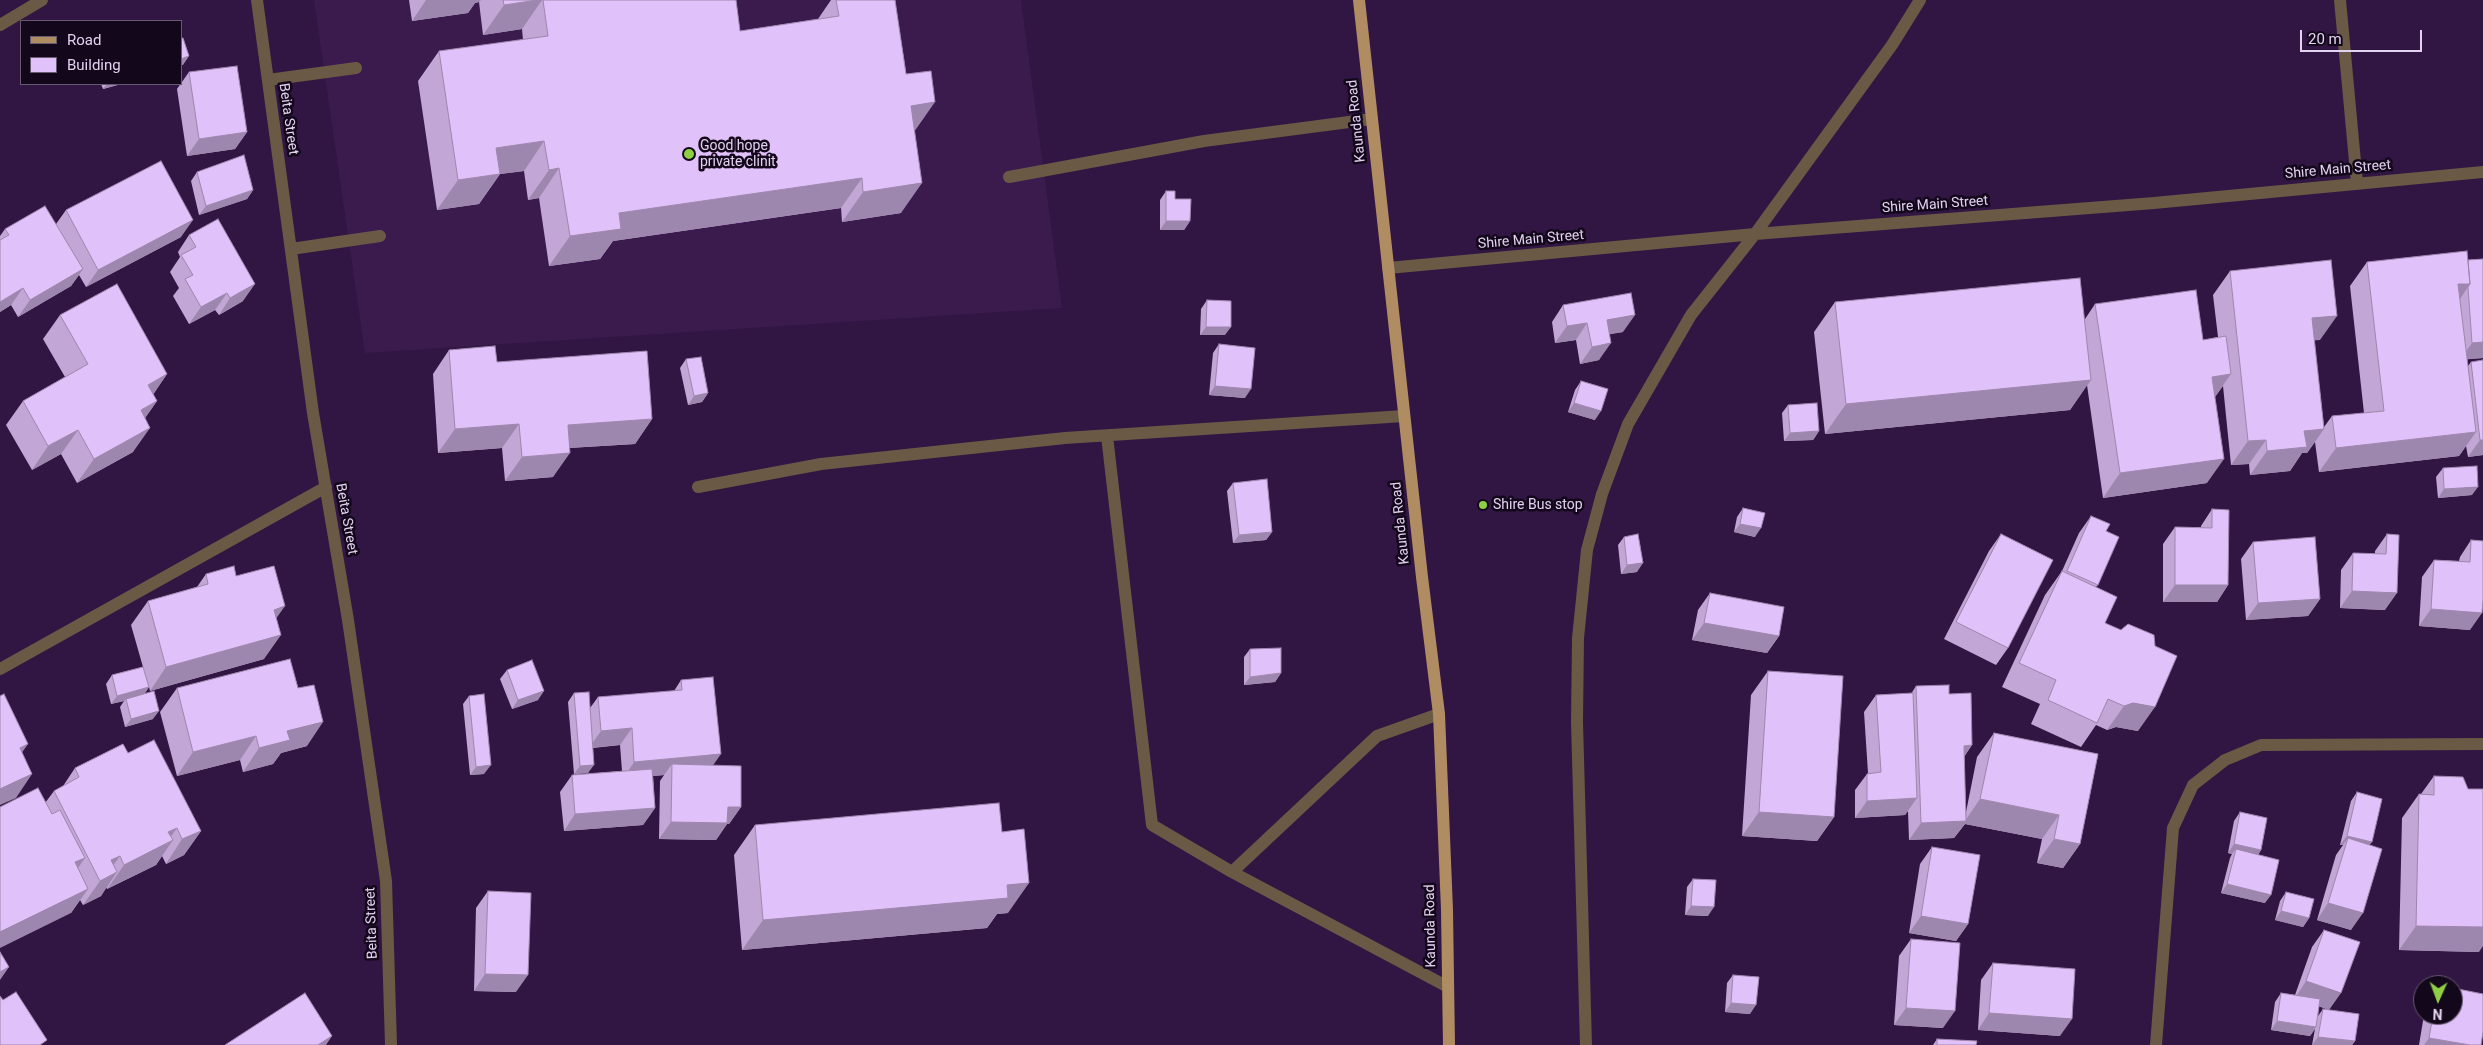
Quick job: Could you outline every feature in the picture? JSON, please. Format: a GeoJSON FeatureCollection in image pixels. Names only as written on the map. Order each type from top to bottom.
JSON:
{"type":"FeatureCollection","features":[{"type":"Feature","properties":{"kind":"main road","name":"Kaunda Road"},"geometry":{"type":"LineString","coordinates":[[1359,0],[1404,416],[1439,714],[1448,987],[1448,1045]]}},
{"type":"Feature","properties":{"kind":"street"},"geometry":{"type":"LineString","coordinates":[[0,25],[42,0]]}},
{"type":"Feature","properties":{"kind":"street","name":"Beita Street"},"geometry":{"type":"LineString","coordinates":[[258,0],[313,413],[348,620],[386,881],[391,1045]]}},
{"type":"Feature","properties":{"kind":"street"},"geometry":{"type":"LineString","coordinates":[[1586,1045],[1577,722],[1578,638],[1587,550],[1602,494],[1628,424],[1691,315],[1755,234],[1892,45],[1920,0]]}},
{"type":"Feature","properties":{"kind":"street"},"geometry":{"type":"LineString","coordinates":[[2340,0],[2357,183]]}},
{"type":"Feature","properties":{"kind":"street"},"geometry":{"type":"LineString","coordinates":[[268,80],[356,68]]}},
{"type":"Feature","properties":{"kind":"street"},"geometry":{"type":"LineString","coordinates":[[1009,177],[1204,142],[1372,119]]}},
{"type":"Feature","properties":{"kind":"street","name":"Shire Main Street"},"geometry":{"type":"LineString","coordinates":[[1388,268],[1755,234],[2154,203],[2483,172]]}},
{"type":"Feature","properties":{"kind":"street"},"geometry":{"type":"LineString","coordinates":[[291,249],[380,236]]}},
{"type":"Feature","properties":{"kind":"street"},"geometry":{"type":"LineString","coordinates":[[698,487],[821,464],[1107,436],[1404,416]]}},
{"type":"Feature","properties":{"kind":"street"},"geometry":{"type":"LineString","coordinates":[[1107,436],[1152,825],[1232,872],[1448,987]]}},
{"type":"Feature","properties":{"kind":"street"},"geometry":{"type":"LineString","coordinates":[[0,669],[326,486]]}},
{"type":"Feature","properties":{"kind":"street"},"geometry":{"type":"LineString","coordinates":[[1232,872],[1378,736],[1439,714]]}},
{"type":"Feature","properties":{"kind":"street"},"geometry":{"type":"LineString","coordinates":[[2156,1045],[2174,828],[2193,785],[2225,760],[2262,745],[2483,744]]}},
{"type":"Feature","properties":{"kind":"shaded area","name":"Good hope private clinit"},"geometry":{"type":"Polygon","coordinates":[[[314,0],[1021,0],[1062,308],[365,353],[314,0]]]}},
{"type":"Feature","properties":{"kind":"building"},"geometry":{"type":"Polygon","coordinates":[[[503,0],[537,0],[504,5],[503,0]]]}},
{"type":"Feature","properties":{"kind":"building"},"geometry":{"type":"Polygon","coordinates":[[[543,0],[736,0],[740,31],[839,16],[836,0],[895,0],[906,74],[931,71],[935,102],[911,106],[922,183],[863,192],[862,178],[619,213],[621,229],[570,236],[559,168],[549,170],[544,141],[496,148],[500,174],[458,180],[439,51],[548,36],[543,0]]]}},
{"type":"Feature","properties":{"kind":"building"},"geometry":{"type":"Polygon","coordinates":[[[182,38],[183,38],[189,56],[182,59],[182,38]]]}},
{"type":"Feature","properties":{"kind":"building"},"geometry":{"type":"Polygon","coordinates":[[[237,66],[247,132],[199,139],[189,72],[237,66]]]}},
{"type":"Feature","properties":{"kind":"building"},"geometry":{"type":"Polygon","coordinates":[[[244,155],[253,190],[206,206],[197,172],[244,155]]]}},
{"type":"Feature","properties":{"kind":"building"},"geometry":{"type":"Polygon","coordinates":[[[161,161],[193,220],[98,270],[66,210],[161,161]]]}},
{"type":"Feature","properties":{"kind":"building"},"geometry":{"type":"Polygon","coordinates":[[[1166,191],[1175,191],[1175,199],[1191,199],[1190,221],[1166,221],[1166,191]]]}},
{"type":"Feature","properties":{"kind":"building"},"geometry":{"type":"Polygon","coordinates":[[[45,206],[83,269],[30,300],[23,288],[0,302],[0,240],[9,235],[5,229],[45,206]]]}},
{"type":"Feature","properties":{"kind":"building"},"geometry":{"type":"Polygon","coordinates":[[[218,219],[255,284],[230,298],[227,293],[201,307],[185,279],[193,275],[181,255],[196,247],[189,235],[218,219]]]}},
{"type":"Feature","properties":{"kind":"building"},"geometry":{"type":"Polygon","coordinates":[[[2467,251],[2470,284],[2458,284],[2476,432],[2336,448],[2332,416],[2384,411],[2367,262],[2467,251]]]}},
{"type":"Feature","properties":{"kind":"building"},"geometry":{"type":"Polygon","coordinates":[[[2483,259],[2483,342],[2472,343],[2468,260],[2483,259]]]}},
{"type":"Feature","properties":{"kind":"building"},"geometry":{"type":"Polygon","coordinates":[[[2331,260],[2337,316],[2312,318],[2324,429],[2304,431],[2307,447],[2267,451],[2266,440],[2248,441],[2230,271],[2331,260]]]}},
{"type":"Feature","properties":{"kind":"building"},"geometry":{"type":"Polygon","coordinates":[[[2080,278],[2091,380],[1846,404],[1835,302],[2080,278]]]}},
{"type":"Feature","properties":{"kind":"building"},"geometry":{"type":"Polygon","coordinates":[[[117,284],[167,374],[148,385],[157,401],[141,410],[150,428],[94,459],[78,430],[48,446],[23,401],[88,364],[60,315],[117,284]]]}},
{"type":"Feature","properties":{"kind":"building"},"geometry":{"type":"Polygon","coordinates":[[[2196,290],[2203,340],[2226,336],[2231,374],[2212,377],[2224,459],[2120,473],[2095,304],[2196,290]]]}},
{"type":"Feature","properties":{"kind":"building"},"geometry":{"type":"Polygon","coordinates":[[[1631,293],[1635,315],[1607,320],[1611,343],[1592,347],[1587,323],[1567,326],[1563,305],[1631,293]]]}},
{"type":"Feature","properties":{"kind":"building"},"geometry":{"type":"Polygon","coordinates":[[[1207,300],[1231,301],[1231,327],[1206,327],[1207,300]]]}},
{"type":"Feature","properties":{"kind":"building"},"geometry":{"type":"Polygon","coordinates":[[[1219,344],[1255,348],[1251,389],[1215,386],[1219,344]]]}},
{"type":"Feature","properties":{"kind":"building"},"geometry":{"type":"Polygon","coordinates":[[[495,346],[497,362],[647,351],[652,419],[568,425],[570,453],[522,457],[519,424],[455,429],[449,350],[495,346]]]}},
{"type":"Feature","properties":{"kind":"building"},"geometry":{"type":"Polygon","coordinates":[[[701,357],[708,393],[694,396],[686,359],[701,357]]]}},
{"type":"Feature","properties":{"kind":"building"},"geometry":{"type":"Polygon","coordinates":[[[2483,360],[2483,440],[2480,440],[2471,362],[2483,360]]]}},
{"type":"Feature","properties":{"kind":"building"},"geometry":{"type":"Polygon","coordinates":[[[1581,381],[1608,389],[1601,411],[1574,403],[1581,381]]]}},
{"type":"Feature","properties":{"kind":"building"},"geometry":{"type":"Polygon","coordinates":[[[1817,403],[1819,431],[1790,433],[1788,405],[1817,403]]]}},
{"type":"Feature","properties":{"kind":"building"},"geometry":{"type":"Polygon","coordinates":[[[2477,466],[2478,487],[2444,489],[2443,468],[2477,466]]]}},
{"type":"Feature","properties":{"kind":"building"},"geometry":{"type":"Polygon","coordinates":[[[1267,479],[1272,532],[1239,535],[1233,483],[1267,479]]]}},
{"type":"Feature","properties":{"kind":"building"},"geometry":{"type":"Polygon","coordinates":[[[1743,508],[1765,513],[1761,528],[1740,524],[1743,508]]]}},
{"type":"Feature","properties":{"kind":"building"},"geometry":{"type":"Polygon","coordinates":[[[2212,509],[2229,510],[2228,585],[2175,585],[2175,527],[2212,528],[2212,509]]]}},
{"type":"Feature","properties":{"kind":"building"},"geometry":{"type":"Polygon","coordinates":[[[2091,516],[2110,524],[2106,531],[2119,537],[2098,585],[2067,571],[2091,516]]]}},
{"type":"Feature","properties":{"kind":"building"},"geometry":{"type":"Polygon","coordinates":[[[1638,534],[1643,563],[1627,565],[1624,537],[1638,534]]]}},
{"type":"Feature","properties":{"kind":"building"},"geometry":{"type":"Polygon","coordinates":[[[2001,534],[2053,560],[2008,648],[1956,622],[2001,534]]]}},
{"type":"Feature","properties":{"kind":"building"},"geometry":{"type":"Polygon","coordinates":[[[2387,534],[2399,535],[2397,593],[2352,591],[2353,553],[2386,554],[2387,534]]]}},
{"type":"Feature","properties":{"kind":"building"},"geometry":{"type":"Polygon","coordinates":[[[2315,537],[2320,599],[2258,603],[2253,542],[2315,537]]]}},
{"type":"Feature","properties":{"kind":"building"},"geometry":{"type":"Polygon","coordinates":[[[2471,540],[2483,541],[2482,613],[2431,609],[2434,560],[2470,562],[2471,540]]]}},
{"type":"Feature","properties":{"kind":"building"},"geometry":{"type":"Polygon","coordinates":[[[234,566],[236,576],[274,566],[285,606],[274,610],[281,635],[166,667],[148,601],[208,584],[206,574],[234,566]]]}},
{"type":"Feature","properties":{"kind":"building"},"geometry":{"type":"Polygon","coordinates":[[[2062,571],[2117,597],[2105,623],[2121,630],[2128,624],[2154,635],[2155,646],[2177,656],[2155,707],[2133,703],[2124,706],[2108,699],[2097,723],[2048,700],[2056,680],[2019,663],[2062,571]]]}},
{"type":"Feature","properties":{"kind":"building"},"geometry":{"type":"Polygon","coordinates":[[[1710,593],[1784,607],[1779,636],[1704,623],[1710,593]]]}},
{"type":"Feature","properties":{"kind":"building"},"geometry":{"type":"Polygon","coordinates":[[[1281,648],[1281,673],[1250,677],[1250,649],[1281,648]]]}},
{"type":"Feature","properties":{"kind":"building"},"geometry":{"type":"Polygon","coordinates":[[[290,659],[298,688],[314,685],[323,722],[287,731],[290,740],[259,748],[256,736],[193,752],[177,688],[290,659]]]}},
{"type":"Feature","properties":{"kind":"building"},"geometry":{"type":"Polygon","coordinates":[[[532,660],[544,691],[518,700],[507,670],[532,660]]]}},
{"type":"Feature","properties":{"kind":"building"},"geometry":{"type":"Polygon","coordinates":[[[143,667],[149,687],[117,696],[112,675],[143,667]]]}},
{"type":"Feature","properties":{"kind":"building"},"geometry":{"type":"Polygon","coordinates":[[[1768,671],[1843,676],[1834,817],[1759,812],[1768,671]]]}},
{"type":"Feature","properties":{"kind":"building"},"geometry":{"type":"Polygon","coordinates":[[[713,677],[721,754],[634,762],[632,728],[601,731],[598,697],[682,690],[681,680],[713,677]]]}},
{"type":"Feature","properties":{"kind":"building"},"geometry":{"type":"Polygon","coordinates":[[[1949,685],[1949,694],[1971,693],[1972,745],[1964,746],[1966,821],[1921,823],[1916,686],[1949,685]]]}},
{"type":"Feature","properties":{"kind":"building"},"geometry":{"type":"Polygon","coordinates":[[[154,691],[159,711],[131,719],[126,699],[154,691]]]}},
{"type":"Feature","properties":{"kind":"building"},"geometry":{"type":"Polygon","coordinates":[[[589,692],[594,765],[580,766],[574,693],[589,692]]]}},
{"type":"Feature","properties":{"kind":"building"},"geometry":{"type":"Polygon","coordinates":[[[1913,693],[1917,798],[1867,801],[1867,774],[1881,772],[1876,695],[1913,693]]]}},
{"type":"Feature","properties":{"kind":"building"},"geometry":{"type":"Polygon","coordinates":[[[4,694],[28,744],[20,748],[32,774],[0,789],[0,696],[4,694]]]}},
{"type":"Feature","properties":{"kind":"building"},"geometry":{"type":"Polygon","coordinates":[[[484,694],[491,765],[476,767],[469,696],[484,694]]]}},
{"type":"Feature","properties":{"kind":"building"},"geometry":{"type":"Polygon","coordinates":[[[1994,733],[2098,754],[2080,844],[2054,839],[2059,815],[1980,799],[1994,733]]]}},
{"type":"Feature","properties":{"kind":"building"},"geometry":{"type":"Polygon","coordinates":[[[154,740],[201,831],[182,839],[177,828],[168,832],[173,840],[124,865],[120,856],[111,860],[117,872],[100,881],[54,791],[79,777],[75,768],[123,744],[128,753],[154,740]]]}},
{"type":"Feature","properties":{"kind":"building"},"geometry":{"type":"Polygon","coordinates":[[[672,764],[741,766],[741,807],[728,807],[727,823],[671,822],[672,764]]]}},
{"type":"Feature","properties":{"kind":"building"},"geometry":{"type":"Polygon","coordinates":[[[652,769],[655,808],[575,814],[572,775],[652,769]]]}},
{"type":"Feature","properties":{"kind":"building"},"geometry":{"type":"Polygon","coordinates":[[[2434,776],[2463,777],[2468,789],[2483,789],[2483,927],[2416,926],[2419,794],[2434,795],[2434,776]]]}},
{"type":"Feature","properties":{"kind":"building"},"geometry":{"type":"Polygon","coordinates":[[[38,788],[52,814],[60,810],[85,858],[75,862],[88,889],[0,932],[0,807],[38,788]]]}},
{"type":"Feature","properties":{"kind":"building"},"geometry":{"type":"Polygon","coordinates":[[[2357,792],[2382,799],[2372,842],[2347,836],[2357,792]]]}},
{"type":"Feature","properties":{"kind":"building"},"geometry":{"type":"Polygon","coordinates":[[[999,803],[1002,832],[1024,829],[1029,883],[1007,885],[1008,898],[763,920],[755,825],[999,803]]]}},
{"type":"Feature","properties":{"kind":"building"},"geometry":{"type":"Polygon","coordinates":[[[2240,812],[2267,818],[2261,850],[2234,844],[2240,812]]]}},
{"type":"Feature","properties":{"kind":"building"},"geometry":{"type":"Polygon","coordinates":[[[2348,838],[2382,849],[2363,913],[2328,903],[2348,838]]]}},
{"type":"Feature","properties":{"kind":"building"},"geometry":{"type":"Polygon","coordinates":[[[1932,847],[1980,855],[1968,924],[1921,916],[1932,847]]]}},
{"type":"Feature","properties":{"kind":"building"},"geometry":{"type":"Polygon","coordinates":[[[2236,849],[2279,860],[2271,895],[2227,884],[2236,849]]]}},
{"type":"Feature","properties":{"kind":"building"},"geometry":{"type":"Polygon","coordinates":[[[1693,879],[1716,880],[1714,907],[1691,906],[1693,879]]]}},
{"type":"Feature","properties":{"kind":"building"},"geometry":{"type":"Polygon","coordinates":[[[488,891],[531,893],[528,975],[485,974],[488,891]]]}},
{"type":"Feature","properties":{"kind":"building"},"geometry":{"type":"Polygon","coordinates":[[[2286,892],[2314,899],[2309,918],[2281,911],[2286,892]]]}},
{"type":"Feature","properties":{"kind":"building"},"geometry":{"type":"Polygon","coordinates":[[[2324,930],[2360,942],[2341,993],[2306,981],[2324,930]]]}},
{"type":"Feature","properties":{"kind":"building"},"geometry":{"type":"Polygon","coordinates":[[[1911,939],[1960,943],[1955,1011],[1906,1008],[1911,939]]]}},
{"type":"Feature","properties":{"kind":"building"},"geometry":{"type":"Polygon","coordinates":[[[0,952],[9,967],[0,972],[0,952]]]}},
{"type":"Feature","properties":{"kind":"building"},"geometry":{"type":"Polygon","coordinates":[[[1993,963],[2075,969],[2072,1019],[1989,1013],[1993,963]]]}},
{"type":"Feature","properties":{"kind":"building"},"geometry":{"type":"Polygon","coordinates":[[[1733,975],[1759,977],[1756,1005],[1731,1003],[1733,975]]]}},
{"type":"Feature","properties":{"kind":"building"},"geometry":{"type":"Polygon","coordinates":[[[2463,990],[2483,994],[2481,1045],[2429,1038],[2431,1025],[2463,1025],[2463,990]]]}},
{"type":"Feature","properties":{"kind":"building"},"geometry":{"type":"Polygon","coordinates":[[[16,992],[47,1040],[40,1045],[0,1045],[0,996],[3,1000],[16,992]]]}},
{"type":"Feature","properties":{"kind":"building"},"geometry":{"type":"Polygon","coordinates":[[[305,993],[332,1036],[318,1045],[225,1045],[305,993]]]}},
{"type":"Feature","properties":{"kind":"building"},"geometry":{"type":"Polygon","coordinates":[[[2281,993],[2320,999],[2316,1027],[2277,1021],[2281,993]]]}},
{"type":"Feature","properties":{"kind":"building"},"geometry":{"type":"Polygon","coordinates":[[[2323,1009],[2359,1014],[2355,1041],[2318,1037],[2323,1009]]]}},
{"type":"Feature","properties":{"kind":"building"},"geometry":{"type":"Polygon","coordinates":[[[1937,1039],[1977,1041],[1976,1045],[1937,1045],[1937,1039]]]}},
{"type":"Feature","properties":{"kind":"place","name":"Good hope private clinit"},"geometry":{"type":"Point","coordinates":[689,154]}},
{"type":"Feature","properties":{"kind":"place","name":"Shire Bus stop"},"geometry":{"type":"Point","coordinates":[1483,505]}}]}
